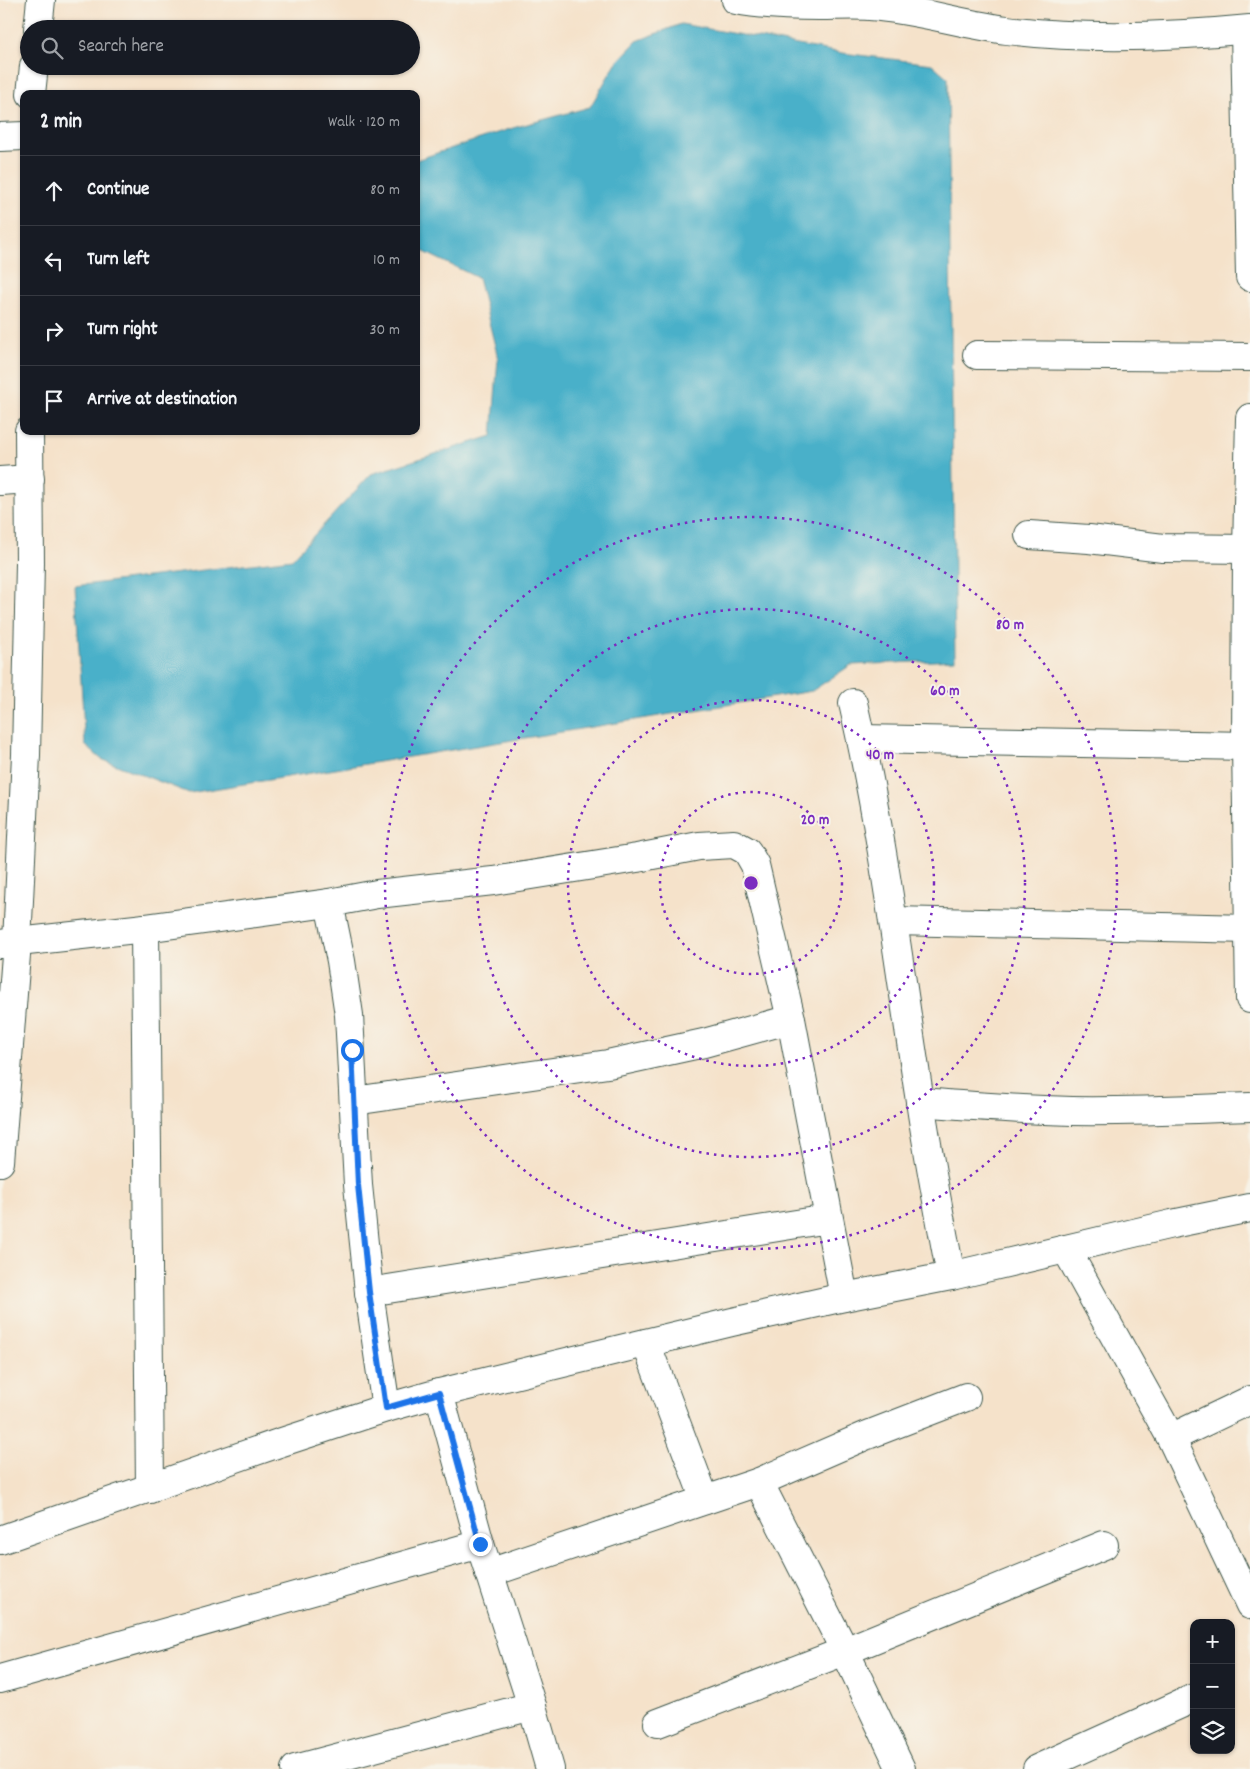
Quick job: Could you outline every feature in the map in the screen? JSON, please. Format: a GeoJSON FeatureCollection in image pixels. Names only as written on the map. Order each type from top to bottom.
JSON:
{"type":"FeatureCollection","features":[{"type":"Feature","properties":{"kind":"street"},"geometry":{"type":"LineString","coordinates":[[39,20],[41,0]]}},
{"type":"Feature","properties":{"kind":"street"},"geometry":{"type":"LineString","coordinates":[[736,0],[754,3],[816,6],[869,6],[936,16],[1007,30],[1093,36],[1171,36],[1248,30],[1250,277]]}},
{"type":"Feature","properties":{"kind":"street"},"geometry":{"type":"LineString","coordinates":[[32,90],[33,75]]}},
{"type":"Feature","properties":{"kind":"street"},"geometry":{"type":"LineString","coordinates":[[0,137],[20,136]]}},
{"type":"Feature","properties":{"kind":"street"},"geometry":{"type":"LineString","coordinates":[[977,355],[1250,357]]}},
{"type":"Feature","properties":{"kind":"street"},"geometry":{"type":"LineString","coordinates":[[1250,418],[1248,549],[1250,999]]}},
{"type":"Feature","properties":{"kind":"street"},"geometry":{"type":"LineString","coordinates":[[0,1162],[9,943],[11,836],[26,755],[29,435]]}},
{"type":"Feature","properties":{"kind":"street"},"geometry":{"type":"LineString","coordinates":[[0,481],[30,479]]}},
{"type":"Feature","properties":{"kind":"street"},"geometry":{"type":"LineString","coordinates":[[1029,535],[1089,539],[1163,548],[1248,549]]}},
{"type":"Feature","properties":{"kind":"street"},"geometry":{"type":"LineString","coordinates":[[853,703],[894,922],[920,1102],[950,1276]]}},
{"type":"Feature","properties":{"kind":"street"},"geometry":{"type":"LineString","coordinates":[[861,739],[1248,746]]}},
{"type":"Feature","properties":{"kind":"street"},"geometry":{"type":"LineString","coordinates":[[9,943],[145,928],[329,903],[377,894],[493,881],[638,858],[699,846],[734,844],[747,851],[755,864],[791,1019],[844,1297]]}},
{"type":"Feature","properties":{"kind":"street"},"geometry":{"type":"LineString","coordinates":[[329,903],[342,961],[349,1015],[358,1185],[369,1292],[386,1408]]}},
{"type":"Feature","properties":{"kind":"street"},"geometry":{"type":"LineString","coordinates":[[894,922],[1250,929]]}},
{"type":"Feature","properties":{"kind":"street"},"geometry":{"type":"LineString","coordinates":[[145,928],[150,1489]]}},
{"type":"Feature","properties":{"kind":"street"},"geometry":{"type":"LineString","coordinates":[[354,1101],[608,1064],[704,1043],[791,1019]]}},
{"type":"Feature","properties":{"kind":"street"},"geometry":{"type":"LineString","coordinates":[[920,1102],[993,1108],[1071,1111],[1250,1107]]}},
{"type":"Feature","properties":{"kind":"street"},"geometry":{"type":"LineString","coordinates":[[0,1540],[276,1444],[386,1408],[439,1393],[844,1297],[950,1276],[1250,1208]]}},
{"type":"Feature","properties":{"kind":"street"},"geometry":{"type":"LineString","coordinates":[[369,1292],[828,1219]]}},
{"type":"Feature","properties":{"kind":"street"},"geometry":{"type":"LineString","coordinates":[[1066,1249],[1171,1438],[1247,1591]]}},
{"type":"Feature","properties":{"kind":"street"},"geometry":{"type":"LineString","coordinates":[[646,1343],[705,1500]]}},
{"type":"Feature","properties":{"kind":"street"},"geometry":{"type":"LineString","coordinates":[[439,1393],[480,1544],[532,1706],[550,1769]]}},
{"type":"Feature","properties":{"kind":"street"},"geometry":{"type":"LineString","coordinates":[[489,1573],[759,1482],[865,1436],[966,1396]]}},
{"type":"Feature","properties":{"kind":"street"},"geometry":{"type":"LineString","coordinates":[[1171,1438],[1250,1400]]}},
{"type":"Feature","properties":{"kind":"street"},"geometry":{"type":"LineString","coordinates":[[759,1482],[845,1651],[901,1769]]}},
{"type":"Feature","properties":{"kind":"street"},"geometry":{"type":"LineString","coordinates":[[0,1679],[480,1544]]}},
{"type":"Feature","properties":{"kind":"street"},"geometry":{"type":"LineString","coordinates":[[658,1723],[845,1651],[1104,1545]]}},
{"type":"Feature","properties":{"kind":"street"},"geometry":{"type":"LineString","coordinates":[[1037,1769],[1190,1700]]}},
{"type":"Feature","properties":{"kind":"street"},"geometry":{"type":"LineString","coordinates":[[295,1769],[532,1706]]}},
{"type":"Feature","properties":{"kind":"water"},"geometry":{"type":"Polygon","coordinates":[[[681,24],[842,53],[932,64],[948,78],[955,660],[851,665],[812,691],[189,793],[101,759],[85,745],[75,586],[292,559],[371,474],[492,436],[498,358],[478,278],[420,250],[420,159],[513,128],[590,107],[616,63],[637,41],[681,24]]]}},
{"type":"Feature","properties":{"kind":"route"},"geometry":{"type":"LineString","coordinates":[[352,1050],[358,1185],[369,1292],[386,1408],[439,1393],[480,1544]]}}]}
